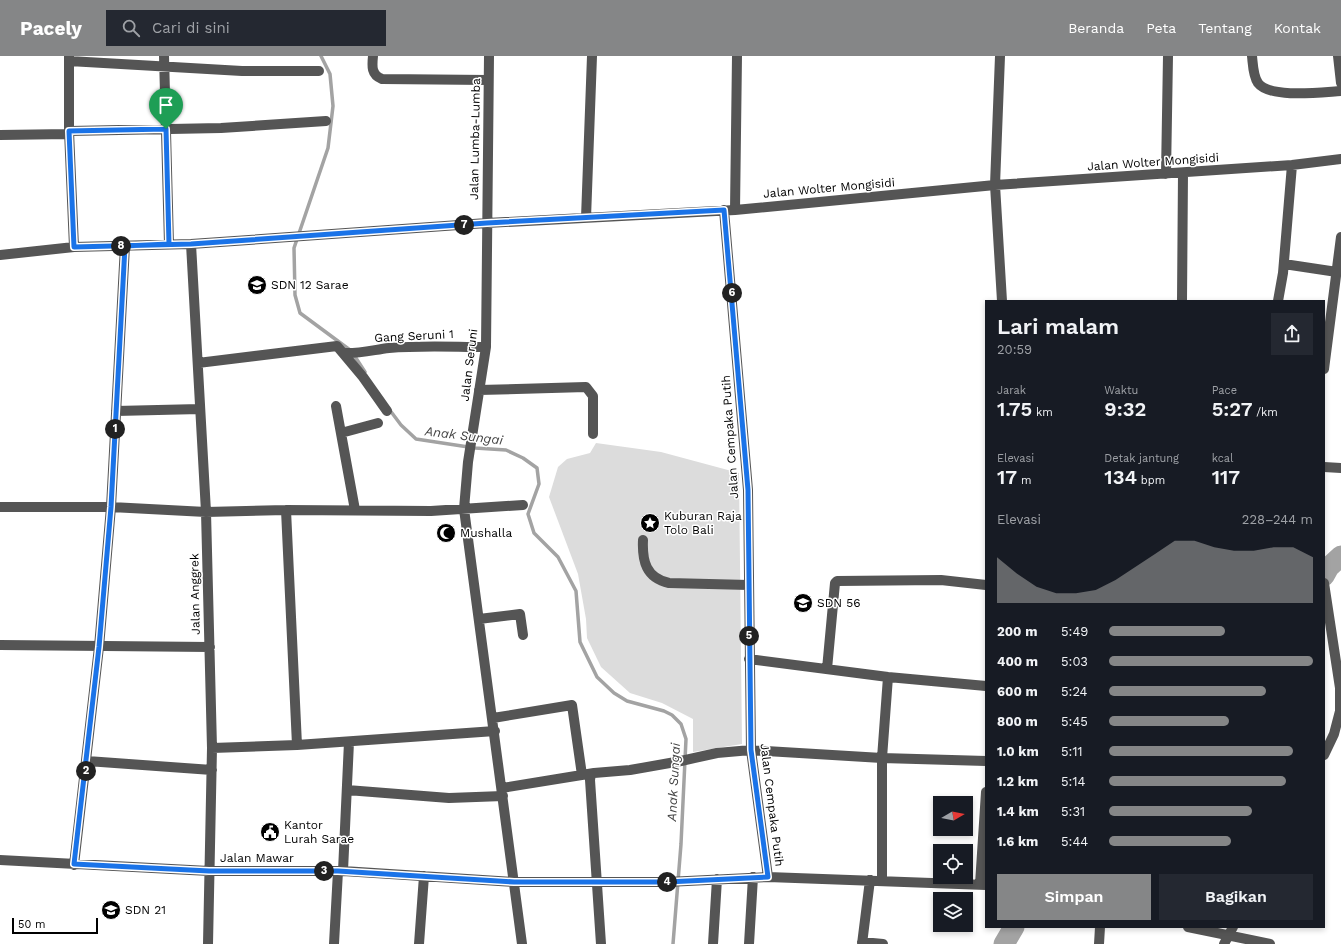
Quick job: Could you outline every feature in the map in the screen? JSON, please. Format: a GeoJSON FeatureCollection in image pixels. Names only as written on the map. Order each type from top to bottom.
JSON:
{"type":"FeatureCollection","features":[{"type":"Feature","properties":{"kind":"street"},"geometry":{"type":"LineString","coordinates":[[164,56],[169,244]]}},
{"type":"Feature","properties":{"kind":"street"},"geometry":{"type":"LineString","coordinates":[[373,56],[373,71],[377,78],[488,80]]}},
{"type":"Feature","properties":{"kind":"street","name":"Jalan Lumba-Lumba"},"geometry":{"type":"LineString","coordinates":[[487,223],[489,56]]}},
{"type":"Feature","properties":{"kind":"street"},"geometry":{"type":"LineString","coordinates":[[586,218],[592,56]]}},
{"type":"Feature","properties":{"kind":"street"},"geometry":{"type":"LineString","coordinates":[[735,210],[736,56]]}},
{"type":"Feature","properties":{"kind":"street"},"geometry":{"type":"LineString","coordinates":[[1000,56],[995,185],[1002,300]]}},
{"type":"Feature","properties":{"kind":"street"},"geometry":{"type":"LineString","coordinates":[[1166,174],[1168,56]]}},
{"type":"Feature","properties":{"kind":"street"},"geometry":{"type":"LineString","coordinates":[[1252,56],[1255,77],[1259,85],[1267,90],[1281,93],[1341,91]]}},
{"type":"Feature","properties":{"kind":"street"},"geometry":{"type":"LineString","coordinates":[[1338,56],[1341,83]]}},
{"type":"Feature","properties":{"kind":"street"},"geometry":{"type":"LineString","coordinates":[[74,247],[69,132],[69,59],[164,67],[242,71],[319,71]]}},
{"type":"Feature","properties":{"kind":"street"},"geometry":{"type":"LineString","coordinates":[[0,135],[221,128],[326,121]]}},
{"type":"Feature","properties":{"kind":"street","name":"Jalan Wolter Mongisidi"},"geometry":{"type":"LineString","coordinates":[[191,244],[487,223],[735,210],[995,185],[1292,165],[1341,159]]}},
{"type":"Feature","properties":{"kind":"street"},"geometry":{"type":"LineString","coordinates":[[1278,300],[1284,264],[1292,165]]}},
{"type":"Feature","properties":{"kind":"street"},"geometry":{"type":"LineString","coordinates":[[1182,172],[1182,300]]}},
{"type":"Feature","properties":{"kind":"street","name":"Jalan Cempaka Putih"},"geometry":{"type":"LineString","coordinates":[[724,210],[748,490],[751,750],[768,877]]}},
{"type":"Feature","properties":{"kind":"street","name":"Jalan Seruni"},"geometry":{"type":"LineString","coordinates":[[487,223],[486,347],[468,462],[464,509],[503,792],[522,944]]}},
{"type":"Feature","properties":{"kind":"street"},"geometry":{"type":"LineString","coordinates":[[1325,361],[1341,238]]}},
{"type":"Feature","properties":{"kind":"street"},"geometry":{"type":"LineString","coordinates":[[0,255],[74,247],[191,244]]}},
{"type":"Feature","properties":{"kind":"street","name":"Jalan Anggrek"},"geometry":{"type":"LineString","coordinates":[[191,244],[206,512],[210,647],[212,770],[208,944]]}},
{"type":"Feature","properties":{"kind":"street"},"geometry":{"type":"LineString","coordinates":[[74,864],[87,762],[99,647],[111,507],[125,246]]}},
{"type":"Feature","properties":{"kind":"street"},"geometry":{"type":"LineString","coordinates":[[1284,264],[1337,272]]}},
{"type":"Feature","properties":{"kind":"street"},"geometry":{"type":"LineString","coordinates":[[198,363],[337,346],[363,377],[387,411]]}},
{"type":"Feature","properties":{"kind":"street","name":"Gang Seruni 1"},"geometry":{"type":"LineString","coordinates":[[343,353],[355,354],[408,348],[486,347]]}},
{"type":"Feature","properties":{"kind":"street"},"geometry":{"type":"LineString","coordinates":[[479,390],[586,387],[593,396],[593,434]]}},
{"type":"Feature","properties":{"kind":"street"},"geometry":{"type":"LineString","coordinates":[[336,406],[355,510]]}},
{"type":"Feature","properties":{"kind":"street"},"geometry":{"type":"LineString","coordinates":[[116,411],[200,409]]}},
{"type":"Feature","properties":{"kind":"street"},"geometry":{"type":"LineString","coordinates":[[341,433],[378,423]]}},
{"type":"Feature","properties":{"kind":"street"},"geometry":{"type":"LineString","coordinates":[[1325,467],[1341,468]]}},
{"type":"Feature","properties":{"kind":"street"},"geometry":{"type":"LineString","coordinates":[[0,506],[111,507],[206,512],[286,510],[431,511],[523,506]]}},
{"type":"Feature","properties":{"kind":"street"},"geometry":{"type":"LineString","coordinates":[[286,510],[297,745]]}},
{"type":"Feature","properties":{"kind":"street"},"geometry":{"type":"LineString","coordinates":[[643,540],[645,563],[651,575],[657,581],[668,583],[749,585]]}},
{"type":"Feature","properties":{"kind":"street"},"geometry":{"type":"LineString","coordinates":[[827,669],[835,583],[837,581],[941,580],[985,585]]}},
{"type":"Feature","properties":{"kind":"street"},"geometry":{"type":"LineString","coordinates":[[1325,590],[1339,657],[1340,688],[1340,711],[1334,734],[1325,753]]}},
{"type":"Feature","properties":{"kind":"street"},"geometry":{"type":"LineString","coordinates":[[479,619],[520,614],[523,635]]}},
{"type":"Feature","properties":{"kind":"street"},"geometry":{"type":"LineString","coordinates":[[0,645],[210,647]]}},
{"type":"Feature","properties":{"kind":"street"},"geometry":{"type":"LineString","coordinates":[[749,659],[888,677],[985,686]]}},
{"type":"Feature","properties":{"kind":"street"},"geometry":{"type":"LineString","coordinates":[[882,880],[882,758],[888,677]]}},
{"type":"Feature","properties":{"kind":"street"},"geometry":{"type":"LineString","coordinates":[[493,718],[572,705],[587,775],[590,780],[601,944]]}},
{"type":"Feature","properties":{"kind":"street"},"geometry":{"type":"LineString","coordinates":[[212,748],[349,742],[494,731]]}},
{"type":"Feature","properties":{"kind":"street"},"geometry":{"type":"LineString","coordinates":[[334,944],[347,790],[349,742]]}},
{"type":"Feature","properties":{"kind":"street"},"geometry":{"type":"LineString","coordinates":[[347,790],[449,798],[503,792],[587,775],[686,760],[717,753],[751,750],[882,758],[985,761]]}},
{"type":"Feature","properties":{"kind":"street"},"geometry":{"type":"LineString","coordinates":[[87,762],[212,770]]}},
{"type":"Feature","properties":{"kind":"street"},"geometry":{"type":"LineString","coordinates":[[983,884],[985,823]]}},
{"type":"Feature","properties":{"kind":"street","name":"Jalan Mawar"},"geometry":{"type":"LineString","coordinates":[[0,860],[209,871],[340,871],[514,882],[667,882],[768,877],[983,884]]}},
{"type":"Feature","properties":{"kind":"street"},"geometry":{"type":"LineString","coordinates":[[419,944],[424,876]]}},
{"type":"Feature","properties":{"kind":"street"},"geometry":{"type":"LineString","coordinates":[[749,944],[752,878]]}},
{"type":"Feature","properties":{"kind":"street"},"geometry":{"type":"LineString","coordinates":[[713,944],[717,879]]}},
{"type":"Feature","properties":{"kind":"street"},"geometry":{"type":"LineString","coordinates":[[870,880],[862,943],[883,944]]}},
{"type":"Feature","properties":{"kind":"street"},"geometry":{"type":"LineString","coordinates":[[1099,944],[1100,928]]}},
{"type":"Feature","properties":{"kind":"street"},"geometry":{"type":"LineString","coordinates":[[1199,928],[1231,931],[1270,944]]}},
{"type":"Feature","properties":{"kind":"street"},"geometry":{"type":"LineString","coordinates":[[1224,944],[1231,931]]}},
{"type":"Feature","properties":{"kind":"shaded area"},"geometry":{"type":"Polygon","coordinates":[[[596,443],[661,452],[739,473],[742,744],[693,752],[693,719],[662,703],[630,693],[601,667],[587,638],[586,619],[578,574],[549,497],[558,467],[567,459],[590,453],[596,443]]]}},
{"type":"Feature","properties":{"kind":"waterway","name":"Anak Sungai"},"geometry":{"type":"LineString","coordinates":[[321,56],[330,74],[333,106],[328,148],[294,248],[295,295],[300,313],[350,350]]}},
{"type":"Feature","properties":{"kind":"waterway","name":"Anak Sungai"},"geometry":{"type":"LineString","coordinates":[[354,355],[365,372]]}},
{"type":"Feature","properties":{"kind":"waterway","name":"Anak Sungai"},"geometry":{"type":"LineString","coordinates":[[389,409],[401,425],[416,439],[475,448],[506,450],[523,458],[537,468],[539,484],[528,514],[534,533],[558,557],[576,591],[580,642],[597,677],[614,693],[627,701],[664,711],[672,715],[681,724],[686,739],[681,844],[673,944]]}},
{"type":"Feature","properties":{"kind":"waterway"},"geometry":{"type":"LineString","coordinates":[[1325,574],[1329,567],[1341,556]]}},
{"type":"Feature","properties":{"kind":"waterway"},"geometry":{"type":"LineString","coordinates":[[1004,944],[1013,928]]}},
{"type":"Feature","properties":{"kind":"place","name":"SDN 12 Sarae"},"geometry":{"type":"Point","coordinates":[257,285]}},
{"type":"Feature","properties":{"kind":"place","name":"Kuburan Raja Tolo Bali"},"geometry":{"type":"Point","coordinates":[650,523]}},
{"type":"Feature","properties":{"kind":"place","name":"Mushalla"},"geometry":{"type":"Point","coordinates":[446,533]}},
{"type":"Feature","properties":{"kind":"place","name":"SDN 56"},"geometry":{"type":"Point","coordinates":[803,603]}},
{"type":"Feature","properties":{"kind":"place","name":"Kantor Lurah Sarae"},"geometry":{"type":"Point","coordinates":[270,832]}},
{"type":"Feature","properties":{"kind":"place","name":"SDN 21"},"geometry":{"type":"Point","coordinates":[111,910]}},
{"type":"Feature","properties":{"kind":"route"},"geometry":{"type":"LineString","coordinates":[[166,129],[69,131],[74,247],[169,244],[191,244],[487,223],[724,210],[748,490],[751,750],[768,877],[667,882],[514,882],[338,871],[209,871],[74,864],[87,762],[99,647],[111,507],[125,246],[169,244],[166,129]]}}]}
